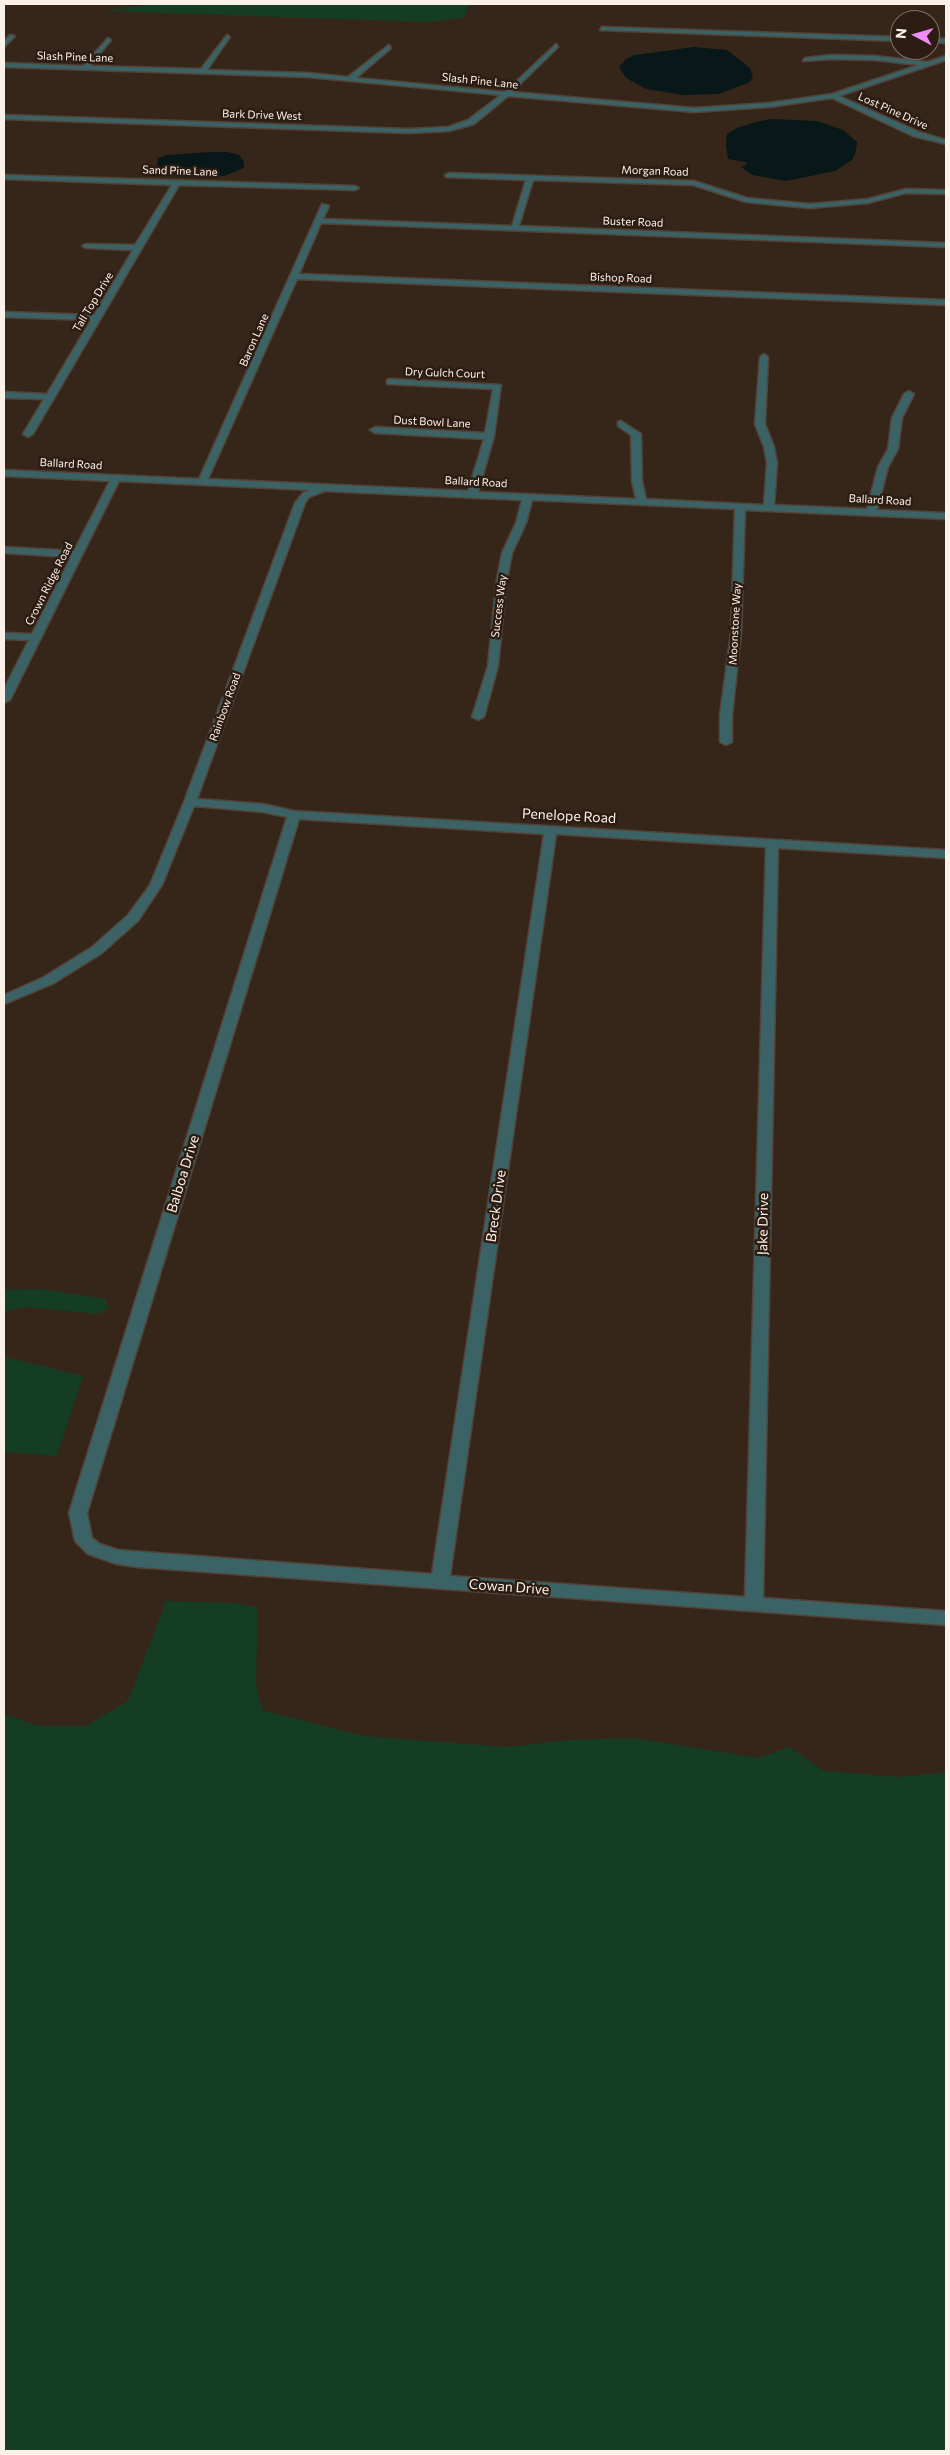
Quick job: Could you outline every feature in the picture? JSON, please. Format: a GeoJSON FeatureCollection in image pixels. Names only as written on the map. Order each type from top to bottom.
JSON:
{"type":"FeatureCollection","features":[{"type":"Feature","properties":{"kind":"street"},"geometry":{"type":"LineString","coordinates":[[602,29],[890,39]]}},
{"type":"Feature","properties":{"kind":"street"},"geometry":{"type":"LineString","coordinates":[[4,45],[12,36]]}},
{"type":"Feature","properties":{"kind":"street"},"geometry":{"type":"LineString","coordinates":[[203,71],[226,37]]}},
{"type":"Feature","properties":{"kind":"street"},"geometry":{"type":"LineString","coordinates":[[85,67],[108,40]]}},
{"type":"Feature","properties":{"kind":"street","name":"Bark Drive West"},"geometry":{"type":"LineString","coordinates":[[4,117],[426,131],[449,129],[464,125],[508,93],[556,46]]}},
{"type":"Feature","properties":{"kind":"street"},"geometry":{"type":"LineString","coordinates":[[350,78],[389,47]]}},
{"type":"Feature","properties":{"kind":"street"},"geometry":{"type":"LineString","coordinates":[[805,60],[831,57],[874,58],[904,60],[928,65]]}},
{"type":"Feature","properties":{"kind":"street","name":"Slash Pine Lane"},"geometry":{"type":"LineString","coordinates":[[4,65],[350,78],[694,110],[762,106],[833,96],[946,58]]}},
{"type":"Feature","properties":{"kind":"street","name":"Lost Pine Drive"},"geometry":{"type":"LineString","coordinates":[[833,96],[916,134],[946,142]]}},
{"type":"Feature","properties":{"kind":"street","name":"Morgan Road"},"geometry":{"type":"LineString","coordinates":[[449,175],[694,183],[746,200],[810,206],[868,201],[906,191],[946,192]]}},
{"type":"Feature","properties":{"kind":"street","name":"Sand Pine Lane"},"geometry":{"type":"LineString","coordinates":[[4,176],[355,188]]}},
{"type":"Feature","properties":{"kind":"street"},"geometry":{"type":"LineString","coordinates":[[515,228],[530,178]]}},
{"type":"Feature","properties":{"kind":"street","name":"Tall Top Drive"},"geometry":{"type":"LineString","coordinates":[[28,434],[177,182]]}},
{"type":"Feature","properties":{"kind":"street","name":"Baron Lane"},"geometry":{"type":"LineString","coordinates":[[202,482],[325,206]]}},
{"type":"Feature","properties":{"kind":"street","name":"Buster Road"},"geometry":{"type":"LineString","coordinates":[[319,221],[946,245]]}},
{"type":"Feature","properties":{"kind":"street"},"geometry":{"type":"LineString","coordinates":[[86,246],[139,248]]}},
{"type":"Feature","properties":{"kind":"street","name":"Bishop Road"},"geometry":{"type":"LineString","coordinates":[[294,276],[946,303]]}},
{"type":"Feature","properties":{"kind":"street"},"geometry":{"type":"LineString","coordinates":[[4,314],[97,318]]}},
{"type":"Feature","properties":{"kind":"street"},"geometry":{"type":"LineString","coordinates":[[764,357],[760,424],[769,446],[772,463],[769,508]]}},
{"type":"Feature","properties":{"kind":"street","name":"Dry Gulch Court"},"geometry":{"type":"LineString","coordinates":[[390,382],[498,387],[489,436]]}},
{"type":"Feature","properties":{"kind":"street"},"geometry":{"type":"LineString","coordinates":[[4,394],[50,397]]}},
{"type":"Feature","properties":{"kind":"street"},"geometry":{"type":"LineString","coordinates":[[871,512],[883,467],[893,449],[898,418],[908,394]]}},
{"type":"Feature","properties":{"kind":"street"},"geometry":{"type":"LineString","coordinates":[[621,424],[636,434],[637,481],[642,502]]}},
{"type":"Feature","properties":{"kind":"street","name":"Dust Bowl Lane"},"geometry":{"type":"LineString","coordinates":[[375,430],[489,436]]}},
{"type":"Feature","properties":{"kind":"street"},"geometry":{"type":"LineString","coordinates":[[472,494],[489,436]]}},
{"type":"Feature","properties":{"kind":"street","name":"Ballard Road"},"geometry":{"type":"LineString","coordinates":[[4,473],[946,516]]}},
{"type":"Feature","properties":{"kind":"street","name":"Crown Ridge Road"},"geometry":{"type":"LineString","coordinates":[[4,700],[116,478]]}},
{"type":"Feature","properties":{"kind":"street","name":"Rainbow Road"},"geometry":{"type":"LineString","coordinates":[[4,1000],[49,980],[74,965],[118,932],[133,918],[156,885],[190,802],[300,503],[306,496],[330,488]]}},
{"type":"Feature","properties":{"kind":"street","name":"Success Way"},"geometry":{"type":"LineString","coordinates":[[478,717],[493,666],[506,553],[521,524],[528,497]]}},
{"type":"Feature","properties":{"kind":"street","name":"Moonstone Way"},"geometry":{"type":"LineString","coordinates":[[726,742],[726,715],[736,633],[740,507]]}},
{"type":"Feature","properties":{"kind":"street"},"geometry":{"type":"LineString","coordinates":[[4,550],[78,554]]}},
{"type":"Feature","properties":{"kind":"street"},"geometry":{"type":"LineString","coordinates":[[4,636],[36,637]]}},
{"type":"Feature","properties":{"kind":"street","name":"Penelope Road"},"geometry":{"type":"LineString","coordinates":[[190,802],[263,808],[294,815],[946,854]]}},
{"type":"Feature","properties":{"kind":"street","name":"Balboa Drive"},"geometry":{"type":"LineString","coordinates":[[82,1534],[78,1513],[294,815]]}},
{"type":"Feature","properties":{"kind":"street","name":"Breck Drive"},"geometry":{"type":"LineString","coordinates":[[440,1582],[551,830]]}},
{"type":"Feature","properties":{"kind":"street","name":"Jake Drive"},"geometry":{"type":"LineString","coordinates":[[754,1604],[772,844]]}},
{"type":"Feature","properties":{"kind":"street","name":"Cowan Drive"},"geometry":{"type":"LineString","coordinates":[[82,1534],[84,1541],[94,1549],[137,1560],[946,1618]]}},
{"type":"Feature","properties":{"kind":"green space"},"geometry":{"type":"Polygon","coordinates":[[[151,4],[470,4],[464,18],[428,22],[103,11],[151,4]]]}},
{"type":"Feature","properties":{"kind":"green space"},"geometry":{"type":"Polygon","coordinates":[[[40,1289],[106,1299],[108,1309],[99,1314],[24,1307],[4,1312],[4,1290],[40,1289]]]}},
{"type":"Feature","properties":{"kind":"green space"},"geometry":{"type":"Polygon","coordinates":[[[4,1357],[83,1376],[57,1456],[4,1452],[4,1357]]]}},
{"type":"Feature","properties":{"kind":"green space"},"geometry":{"type":"Polygon","coordinates":[[[166,1601],[236,1603],[258,1608],[256,1684],[262,1710],[363,1736],[507,1747],[570,1740],[633,1738],[759,1758],[789,1747],[824,1771],[899,1777],[946,1772],[946,2451],[4,2451],[4,1714],[38,1726],[85,1726],[128,1701],[166,1601]]]}},
{"type":"Feature","properties":{"kind":"shaded area"},"geometry":{"type":"Polygon","coordinates":[[[694,47],[727,50],[750,68],[753,78],[748,83],[718,94],[683,95],[646,89],[626,78],[619,67],[626,59],[635,55],[694,47]]]}},
{"type":"Feature","properties":{"kind":"shaded area"},"geometry":{"type":"Polygon","coordinates":[[[772,119],[817,121],[843,130],[857,142],[852,160],[835,171],[786,181],[753,175],[741,167],[747,164],[745,162],[728,159],[727,134],[737,128],[772,119]]]}},
{"type":"Feature","properties":{"kind":"shaded area"},"geometry":{"type":"Polygon","coordinates":[[[228,152],[239,155],[244,162],[244,168],[224,176],[195,176],[163,173],[157,167],[158,158],[167,155],[228,152]]]}}]}
